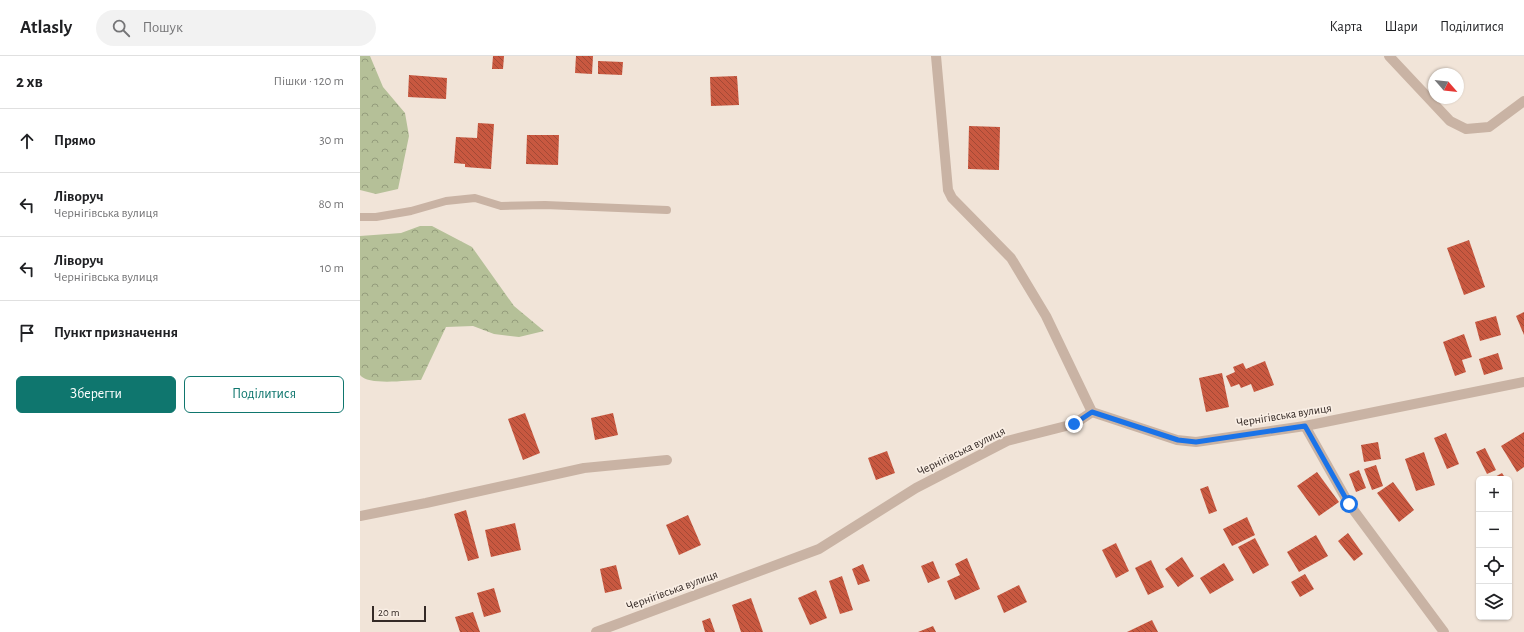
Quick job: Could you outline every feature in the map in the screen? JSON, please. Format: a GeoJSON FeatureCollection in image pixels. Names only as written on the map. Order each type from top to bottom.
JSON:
{"type":"FeatureCollection","features":[{"type":"Feature","properties":{"kind":"street"},"geometry":{"type":"LineString","coordinates":[[936,56],[948,190],[952,198],[1011,258],[1046,316],[1092,412]]}},
{"type":"Feature","properties":{"kind":"street"},"geometry":{"type":"LineString","coordinates":[[1389,56],[1450,121],[1466,130],[1489,127],[1524,100]]}},
{"type":"Feature","properties":{"kind":"street","name":"Чернігівська вулиця"},"geometry":{"type":"LineString","coordinates":[[596,632],[819,549],[916,488],[1007,441],[1074,424],[1092,412],[1178,440],[1196,442],[1305,426],[1524,382]]}},
{"type":"Feature","properties":{"kind":"street"},"geometry":{"type":"LineString","coordinates":[[1305,426],[1349,504],[1444,632]]}},
{"type":"Feature","properties":{"kind":"street"},"geometry":{"type":"LineString","coordinates":[[360,516],[584,468],[667,460]]}},
{"type":"Feature","properties":{"kind":"lane"},"geometry":{"type":"LineString","coordinates":[[360,217],[411,211],[446,201],[475,198],[501,206],[545,205],[667,210]]}},
{"type":"Feature","properties":{"kind":"green space"},"geometry":{"type":"Polygon","coordinates":[[[360,56],[370,56],[383,87],[405,113],[409,136],[398,189],[376,194],[360,190],[360,56]]]}},
{"type":"Feature","properties":{"kind":"green space"},"geometry":{"type":"Polygon","coordinates":[[[420,226],[432,226],[472,247],[514,306],[544,331],[519,337],[494,334],[473,326],[446,327],[421,380],[379,381],[364,378],[360,375],[360,236],[401,233],[420,226]]]}},
{"type":"Feature","properties":{"kind":"building"},"geometry":{"type":"Polygon","coordinates":[[[493,56],[504,56],[503,69],[492,69],[493,56]]]}},
{"type":"Feature","properties":{"kind":"building"},"geometry":{"type":"Polygon","coordinates":[[[576,56],[593,56],[592,74],[575,73],[576,56]]]}},
{"type":"Feature","properties":{"kind":"building"},"geometry":{"type":"Polygon","coordinates":[[[598,61],[623,62],[622,75],[598,74],[598,61]]]}},
{"type":"Feature","properties":{"kind":"building"},"geometry":{"type":"Polygon","coordinates":[[[409,75],[447,78],[446,99],[408,97],[409,75]]]}},
{"type":"Feature","properties":{"kind":"building"},"geometry":{"type":"Polygon","coordinates":[[[737,76],[739,105],[711,106],[710,77],[737,76]]]}},
{"type":"Feature","properties":{"kind":"building"},"geometry":{"type":"Polygon","coordinates":[[[478,123],[494,124],[491,169],[465,167],[465,164],[454,163],[456,137],[477,138],[478,123]]]}},
{"type":"Feature","properties":{"kind":"building"},"geometry":{"type":"Polygon","coordinates":[[[969,126],[1000,127],[999,170],[968,169],[969,126]]]}},
{"type":"Feature","properties":{"kind":"building"},"geometry":{"type":"Polygon","coordinates":[[[527,135],[559,135],[558,165],[526,164],[527,135]]]}},
{"type":"Feature","properties":{"kind":"building"},"geometry":{"type":"Polygon","coordinates":[[[1469,240],[1485,287],[1464,295],[1447,248],[1469,240]]]}},
{"type":"Feature","properties":{"kind":"building"},"geometry":{"type":"Polygon","coordinates":[[[1524,312],[1524,335],[1516,316],[1524,312]]]}},
{"type":"Feature","properties":{"kind":"building"},"geometry":{"type":"Polygon","coordinates":[[[1496,316],[1501,335],[1480,341],[1475,322],[1496,316]]]}},
{"type":"Feature","properties":{"kind":"building"},"geometry":{"type":"Polygon","coordinates":[[[1464,334],[1472,357],[1462,360],[1466,372],[1455,376],[1443,342],[1464,334]]]}},
{"type":"Feature","properties":{"kind":"building"},"geometry":{"type":"Polygon","coordinates":[[[1498,353],[1503,369],[1484,375],[1479,359],[1498,353]]]}},
{"type":"Feature","properties":{"kind":"building"},"geometry":{"type":"Polygon","coordinates":[[[1265,361],[1274,385],[1254,392],[1251,384],[1241,388],[1239,384],[1231,387],[1226,376],[1235,372],[1233,367],[1243,363],[1246,369],[1265,361]]]}},
{"type":"Feature","properties":{"kind":"building"},"geometry":{"type":"Polygon","coordinates":[[[1222,373],[1229,407],[1206,412],[1199,378],[1222,373]]]}},
{"type":"Feature","properties":{"kind":"building"},"geometry":{"type":"Polygon","coordinates":[[[525,413],[540,453],[523,460],[508,419],[525,413]]]}},
{"type":"Feature","properties":{"kind":"building"},"geometry":{"type":"Polygon","coordinates":[[[613,413],[618,435],[595,440],[591,418],[613,413]]]}},
{"type":"Feature","properties":{"kind":"building"},"geometry":{"type":"Polygon","coordinates":[[[1524,432],[1524,467],[1517,472],[1501,446],[1524,432]]]}},
{"type":"Feature","properties":{"kind":"building"},"geometry":{"type":"Polygon","coordinates":[[[1446,433],[1459,464],[1447,469],[1434,438],[1446,433]]]}},
{"type":"Feature","properties":{"kind":"building"},"geometry":{"type":"Polygon","coordinates":[[[1378,442],[1381,459],[1364,462],[1361,445],[1378,442]]]}},
{"type":"Feature","properties":{"kind":"building"},"geometry":{"type":"Polygon","coordinates":[[[1485,448],[1496,470],[1487,474],[1476,452],[1485,448]]]}},
{"type":"Feature","properties":{"kind":"building"},"geometry":{"type":"Polygon","coordinates":[[[887,451],[895,473],[876,480],[868,458],[887,451]]]}},
{"type":"Feature","properties":{"kind":"building"},"geometry":{"type":"Polygon","coordinates":[[[1424,452],[1435,485],[1416,491],[1405,459],[1424,452]]]}},
{"type":"Feature","properties":{"kind":"building"},"geometry":{"type":"Polygon","coordinates":[[[1376,465],[1383,486],[1372,490],[1364,469],[1376,465]]]}},
{"type":"Feature","properties":{"kind":"building"},"geometry":{"type":"Polygon","coordinates":[[[1359,470],[1366,488],[1356,492],[1349,474],[1359,470]]]}},
{"type":"Feature","properties":{"kind":"building"},"geometry":{"type":"Polygon","coordinates":[[[1317,472],[1339,502],[1319,516],[1297,486],[1317,472]]]}},
{"type":"Feature","properties":{"kind":"building"},"geometry":{"type":"Polygon","coordinates":[[[1502,473],[1504,476],[1496,476],[1502,473]]]}},
{"type":"Feature","properties":{"kind":"building"},"geometry":{"type":"Polygon","coordinates":[[[1393,482],[1414,510],[1399,522],[1377,493],[1393,482]]]}},
{"type":"Feature","properties":{"kind":"building"},"geometry":{"type":"Polygon","coordinates":[[[1208,486],[1217,511],[1209,514],[1200,489],[1208,486]]]}},
{"type":"Feature","properties":{"kind":"building"},"geometry":{"type":"Polygon","coordinates":[[[466,510],[479,558],[468,561],[454,514],[466,510]]]}},
{"type":"Feature","properties":{"kind":"building"},"geometry":{"type":"Polygon","coordinates":[[[688,515],[701,545],[679,555],[666,525],[688,515]]]}},
{"type":"Feature","properties":{"kind":"building"},"geometry":{"type":"Polygon","coordinates":[[[1247,517],[1255,535],[1232,546],[1223,529],[1247,517]]]}},
{"type":"Feature","properties":{"kind":"building"},"geometry":{"type":"Polygon","coordinates":[[[515,523],[521,550],[491,557],[485,530],[515,523]]]}},
{"type":"Feature","properties":{"kind":"building"},"geometry":{"type":"Polygon","coordinates":[[[1348,533],[1363,554],[1354,561],[1338,541],[1348,533]]]}},
{"type":"Feature","properties":{"kind":"building"},"geometry":{"type":"Polygon","coordinates":[[[1316,535],[1328,556],[1299,572],[1287,552],[1316,535]]]}},
{"type":"Feature","properties":{"kind":"building"},"geometry":{"type":"Polygon","coordinates":[[[1255,538],[1269,565],[1253,574],[1238,547],[1255,538]]]}},
{"type":"Feature","properties":{"kind":"building"},"geometry":{"type":"Polygon","coordinates":[[[1116,543],[1129,571],[1116,578],[1102,550],[1116,543]]]}},
{"type":"Feature","properties":{"kind":"building"},"geometry":{"type":"Polygon","coordinates":[[[1182,557],[1194,576],[1178,587],[1165,569],[1182,557]]]}},
{"type":"Feature","properties":{"kind":"building"},"geometry":{"type":"Polygon","coordinates":[[[967,558],[980,589],[955,600],[947,581],[960,575],[955,564],[967,558]]]}},
{"type":"Feature","properties":{"kind":"building"},"geometry":{"type":"Polygon","coordinates":[[[1151,560],[1164,587],[1148,595],[1135,568],[1151,560]]]}},
{"type":"Feature","properties":{"kind":"building"},"geometry":{"type":"Polygon","coordinates":[[[933,561],[940,578],[928,583],[921,566],[933,561]]]}},
{"type":"Feature","properties":{"kind":"building"},"geometry":{"type":"Polygon","coordinates":[[[1224,563],[1234,580],[1210,594],[1200,578],[1224,563]]]}},
{"type":"Feature","properties":{"kind":"building"},"geometry":{"type":"Polygon","coordinates":[[[863,564],[870,581],[858,585],[852,569],[863,564]]]}},
{"type":"Feature","properties":{"kind":"building"},"geometry":{"type":"Polygon","coordinates":[[[616,565],[622,589],[605,593],[600,569],[616,565]]]}},
{"type":"Feature","properties":{"kind":"building"},"geometry":{"type":"Polygon","coordinates":[[[1305,574],[1314,589],[1300,597],[1291,582],[1305,574]]]}},
{"type":"Feature","properties":{"kind":"building"},"geometry":{"type":"Polygon","coordinates":[[[842,576],[853,610],[840,614],[829,581],[842,576]]]}},
{"type":"Feature","properties":{"kind":"building"},"geometry":{"type":"Polygon","coordinates":[[[1019,585],[1027,602],[1004,613],[997,596],[1019,585]]]}},
{"type":"Feature","properties":{"kind":"building"},"geometry":{"type":"Polygon","coordinates":[[[494,588],[501,612],[484,617],[477,593],[494,588]]]}},
{"type":"Feature","properties":{"kind":"building"},"geometry":{"type":"Polygon","coordinates":[[[816,590],[827,618],[810,625],[798,598],[816,590]]]}},
{"type":"Feature","properties":{"kind":"building"},"geometry":{"type":"Polygon","coordinates":[[[751,598],[763,632],[741,632],[732,605],[751,598]]]}},
{"type":"Feature","properties":{"kind":"building"},"geometry":{"type":"Polygon","coordinates":[[[473,612],[480,632],[460,632],[455,617],[473,612]]]}},
{"type":"Feature","properties":{"kind":"building"},"geometry":{"type":"Polygon","coordinates":[[[710,618],[715,632],[705,632],[702,621],[710,618]]]}},
{"type":"Feature","properties":{"kind":"building"},"geometry":{"type":"Polygon","coordinates":[[[1152,620],[1158,632],[1127,632],[1152,620]]]}},
{"type":"Feature","properties":{"kind":"building"},"geometry":{"type":"Polygon","coordinates":[[[933,626],[936,632],[918,632],[933,626]]]}},
{"type":"Feature","properties":{"kind":"route"},"geometry":{"type":"LineString","coordinates":[[1074,424],[1092,412],[1178,440],[1196,442],[1305,426],[1349,504]]}}]}
